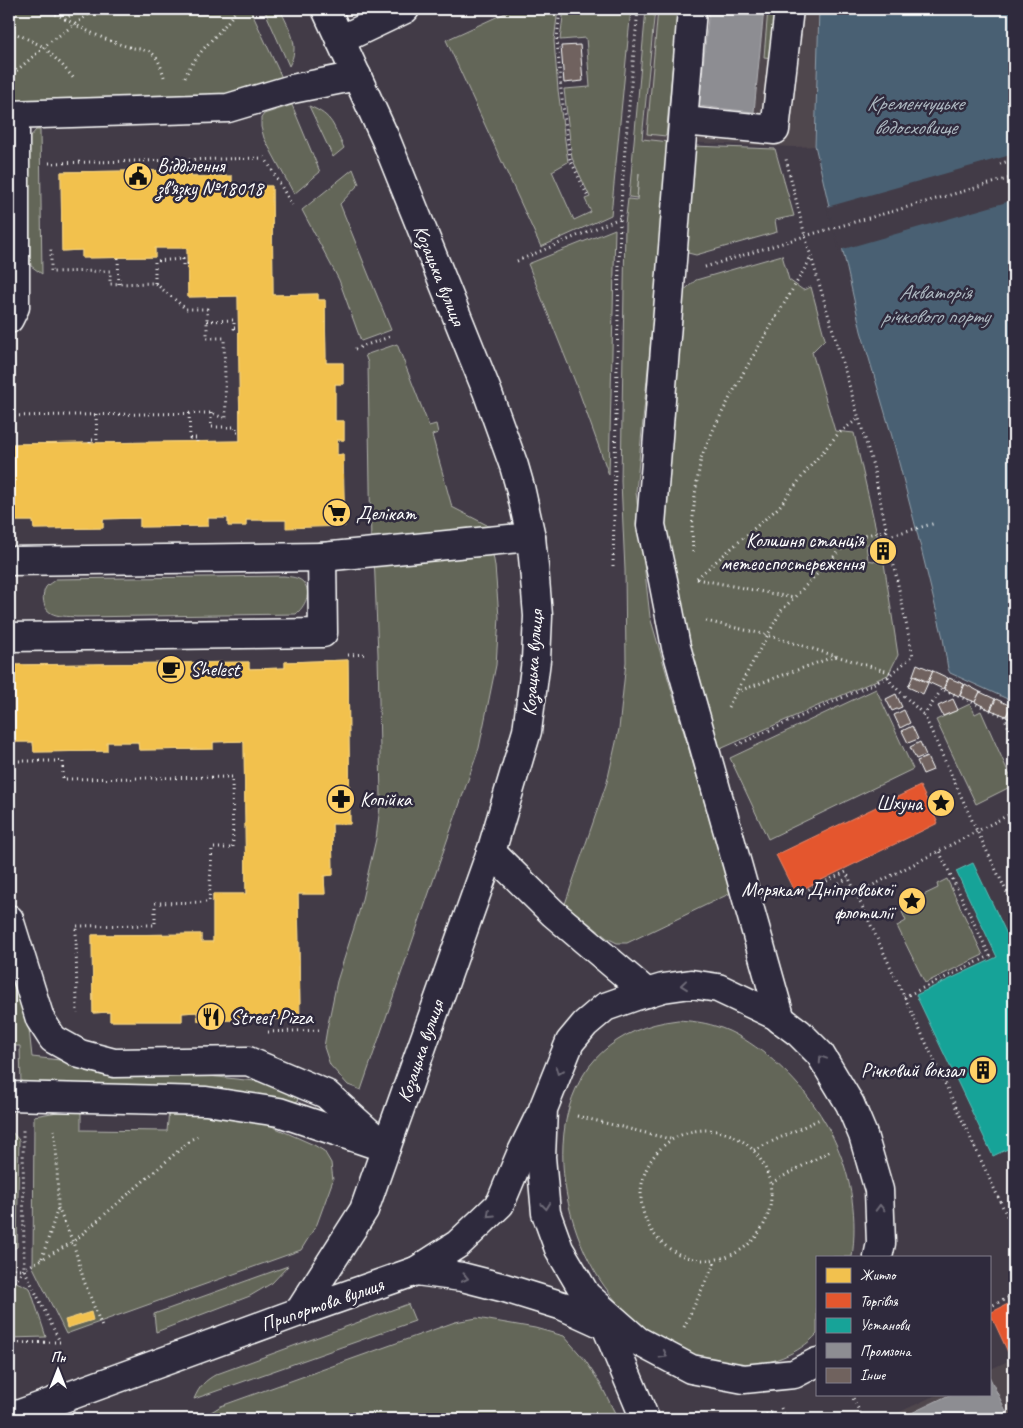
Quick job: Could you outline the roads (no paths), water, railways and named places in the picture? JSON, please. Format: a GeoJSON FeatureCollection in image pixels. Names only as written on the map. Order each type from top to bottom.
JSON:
{"type":"FeatureCollection","features":[{"type":"Feature","properties":{"kind":"street","name":"Козацька вулиця"},"geometry":{"type":"LineString","coordinates":[[299,1312],[364,1210],[491,852],[527,730],[536,660],[538,616],[531,538],[520,487],[498,419],[390,149],[326,9]]}},
{"type":"Feature","properties":{"kind":"street"},"geometry":{"type":"LineString","coordinates":[[340,40],[404,9]]}},
{"type":"Feature","properties":{"kind":"street"},"geometry":{"type":"LineString","coordinates":[[692,9],[651,525],[664,580],[676,647],[781,1020]]}},
{"type":"Feature","properties":{"kind":"street"},"geometry":{"type":"LineString","coordinates":[[684,120],[775,130],[789,9]]}},
{"type":"Feature","properties":{"kind":"street"},"geometry":{"type":"LineString","coordinates":[[9,319],[15,308],[12,115],[228,108],[292,88],[357,76]]}},
{"type":"Feature","properties":{"kind":"street"},"geometry":{"type":"LineString","coordinates":[[9,561],[322,557],[531,538]]}},
{"type":"Feature","properties":{"kind":"street"},"geometry":{"type":"LineString","coordinates":[[9,637],[323,633],[322,557]]}},
{"type":"Feature","properties":{"kind":"street"},"geometry":{"type":"LineString","coordinates":[[491,852],[553,913],[647,992]]}},
{"type":"Feature","properties":{"kind":"street"},"geometry":{"type":"LineString","coordinates":[[9,919],[40,1019],[54,1039],[80,1054],[114,1063],[248,1061],[326,1094],[386,1148]]}},
{"type":"Feature","properties":{"kind":"street","name":"Припортова вулиця"},"geometry":{"type":"LineString","coordinates":[[638,1341],[586,1295],[559,1249],[546,1213],[541,1157],[556,1112],[570,1042],[585,1024],[605,1007],[647,992],[691,984],[718,988],[749,1002],[781,1020],[799,1033],[820,1054],[850,1104],[863,1135],[879,1190],[881,1243],[878,1256]]}},
{"type":"Feature","properties":{"kind":"street"},"geometry":{"type":"LineString","coordinates":[[23,1096],[206,1101],[279,1112],[386,1148]]}},
{"type":"Feature","properties":{"kind":"street"},"geometry":{"type":"LineString","coordinates":[[416,1271],[458,1244],[500,1204],[521,1154],[556,1112]]}},
{"type":"Feature","properties":{"kind":"street","name":"Припортова вулиця"},"geometry":{"type":"LineString","coordinates":[[9,1418],[416,1271],[462,1277],[563,1306],[638,1341],[691,1370],[744,1379],[794,1374],[816,1363]]}},
{"type":"Feature","properties":{"kind":"street"},"geometry":{"type":"LineString","coordinates":[[606,1326],[645,1419]]}},
{"type":"Feature","properties":{"kind":"water","name":"Кременчуцьке водосховище"},"geometry":{"type":"Polygon","coordinates":[[[819,9],[1014,9],[1014,702],[950,673],[948,669],[943,638],[917,532],[893,440],[861,331],[843,251],[829,206],[815,145],[819,9]]]}},
{"type":"Feature","properties":{"kind":"place","name":"Відділення зв'язку №18018"},"geometry":{"type":"Point","coordinates":[138,176]}},
{"type":"Feature","properties":{"kind":"place","name":"Делікат"},"geometry":{"type":"Point","coordinates":[337,513]}},
{"type":"Feature","properties":{"kind":"place","name":"Колишня станція метеоспостереження"},"geometry":{"type":"Point","coordinates":[883,551]}},
{"type":"Feature","properties":{"kind":"place","name":"Shelest"},"geometry":{"type":"Point","coordinates":[171,669]}},
{"type":"Feature","properties":{"kind":"place","name":"Копійка"},"geometry":{"type":"Point","coordinates":[341,799]}},
{"type":"Feature","properties":{"kind":"place","name":"Шхуна"},"geometry":{"type":"Point","coordinates":[941,803]}},
{"type":"Feature","properties":{"kind":"place","name":"Морякам Дніпровської флотилії"},"geometry":{"type":"Point","coordinates":[912,901]}},
{"type":"Feature","properties":{"kind":"place","name":"Street Pizza"},"geometry":{"type":"Point","coordinates":[211,1017]}},
{"type":"Feature","properties":{"kind":"place","name":"Річковий вокзал"},"geometry":{"type":"Point","coordinates":[983,1070]}},
{"type":"Feature","properties":{"kind":"water label","name":"Акваторія річкового порту"},"geometry":{"type":"Point","coordinates":[935,304]}}]}
